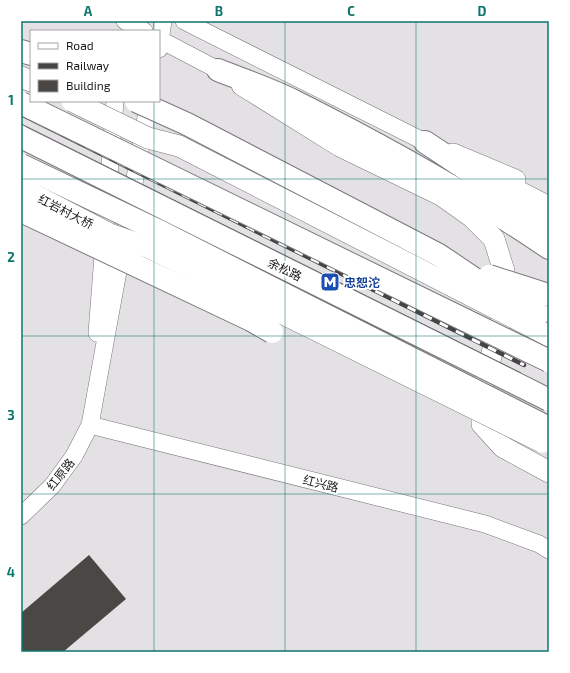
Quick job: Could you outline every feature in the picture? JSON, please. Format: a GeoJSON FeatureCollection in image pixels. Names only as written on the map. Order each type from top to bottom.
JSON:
{"type":"FeatureCollection","features":[{"type":"Feature","properties":{"kind":"highway"},"geometry":{"type":"LineString","coordinates":[[218,70],[293,100],[476,200],[549,248]]}},
{"type":"Feature","properties":{"kind":"highway"},"geometry":{"type":"LineString","coordinates":[[21,102],[549,361]]}},
{"type":"Feature","properties":{"kind":"highway"},"geometry":{"type":"LineString","coordinates":[[138,102],[186,124],[439,255],[485,286],[543,318]]}},
{"type":"Feature","properties":{"kind":"highway","name":"余松路"},"geometry":{"type":"LineString","coordinates":[[21,137],[549,400]]}},
{"type":"Feature","properties":{"kind":"highway"},"geometry":{"type":"LineString","coordinates":[[425,142],[549,224]]}},
{"type":"Feature","properties":{"kind":"highway"},"geometry":{"type":"LineString","coordinates":[[188,152],[276,180],[352,211]]}},
{"type":"Feature","properties":{"kind":"highway"},"geometry":{"type":"LineString","coordinates":[[21,165],[161,232],[258,281],[547,436]]}},
{"type":"Feature","properties":{"kind":"highway"},"geometry":{"type":"LineString","coordinates":[[21,211],[251,320],[272,332]]}},
{"type":"Feature","properties":{"kind":"highway"},"geometry":{"type":"LineString","coordinates":[[150,248],[258,281]]}},
{"type":"Feature","properties":{"kind":"main road"},"geometry":{"type":"LineString","coordinates":[[218,70],[340,146],[441,195],[472,217],[494,239],[504,271],[505,306],[482,389],[482,424],[503,447],[549,472]]}},
{"type":"Feature","properties":{"kind":"main road"},"geometry":{"type":"LineString","coordinates":[[21,76],[30,80]]}},
{"type":"Feature","properties":{"kind":"main road"},"geometry":{"type":"LineString","coordinates":[[74,102],[148,138],[179,146],[188,152],[543,318]]}},
{"type":"Feature","properties":{"kind":"main road"},"geometry":{"type":"LineString","coordinates":[[425,142],[549,195]]}},
{"type":"Feature","properties":{"kind":"main road"},"geometry":{"type":"LineString","coordinates":[[425,142],[549,207]]}},
{"type":"Feature","properties":{"kind":"main road","name":"红岩村大桥"},"geometry":{"type":"LineString","coordinates":[[21,188],[112,234],[150,248]]}},
{"type":"Feature","properties":{"kind":"main road"},"geometry":{"type":"LineString","coordinates":[[150,248],[251,320]]}},
{"type":"Feature","properties":{"kind":"main road"},"geometry":{"type":"LineString","coordinates":[[150,248],[547,436]]}},
{"type":"Feature","properties":{"kind":"street"},"geometry":{"type":"LineString","coordinates":[[125,21],[142,30]]}},
{"type":"Feature","properties":{"kind":"street"},"geometry":{"type":"LineString","coordinates":[[163,21],[160,42],[218,70]]}},
{"type":"Feature","properties":{"kind":"street"},"geometry":{"type":"LineString","coordinates":[[184,21],[425,142]]}},
{"type":"Feature","properties":{"kind":"street"},"geometry":{"type":"LineString","coordinates":[[90,425],[115,102]]}},
{"type":"Feature","properties":{"kind":"street"},"geometry":{"type":"LineString","coordinates":[[90,425],[150,102]]}},
{"type":"Feature","properties":{"kind":"street","name":"红原路"},"geometry":{"type":"LineString","coordinates":[[21,516],[52,486],[74,456],[90,425]]}},
{"type":"Feature","properties":{"kind":"street","name":"红兴路"},"geometry":{"type":"LineString","coordinates":[[90,425],[485,524],[539,544],[549,550]]}},
{"type":"Feature","properties":{"kind":"building"},"geometry":{"type":"Polygon","coordinates":[[[89,555],[126,599],[63,652],[24,652],[21,648],[21,613],[89,555]]]}},
{"type":"Feature","properties":{"kind":"railway"},"geometry":{"type":"LineString","coordinates":[[21,114],[524,365]]}},
{"type":"Feature","properties":{"kind":"railway"},"geometry":{"type":"LineString","coordinates":[[21,126],[519,374]]}},
{"type":"Feature","properties":{"kind":"place","name":"忠恕沱"},"geometry":{"type":"Point","coordinates":[330,282]}}]}
